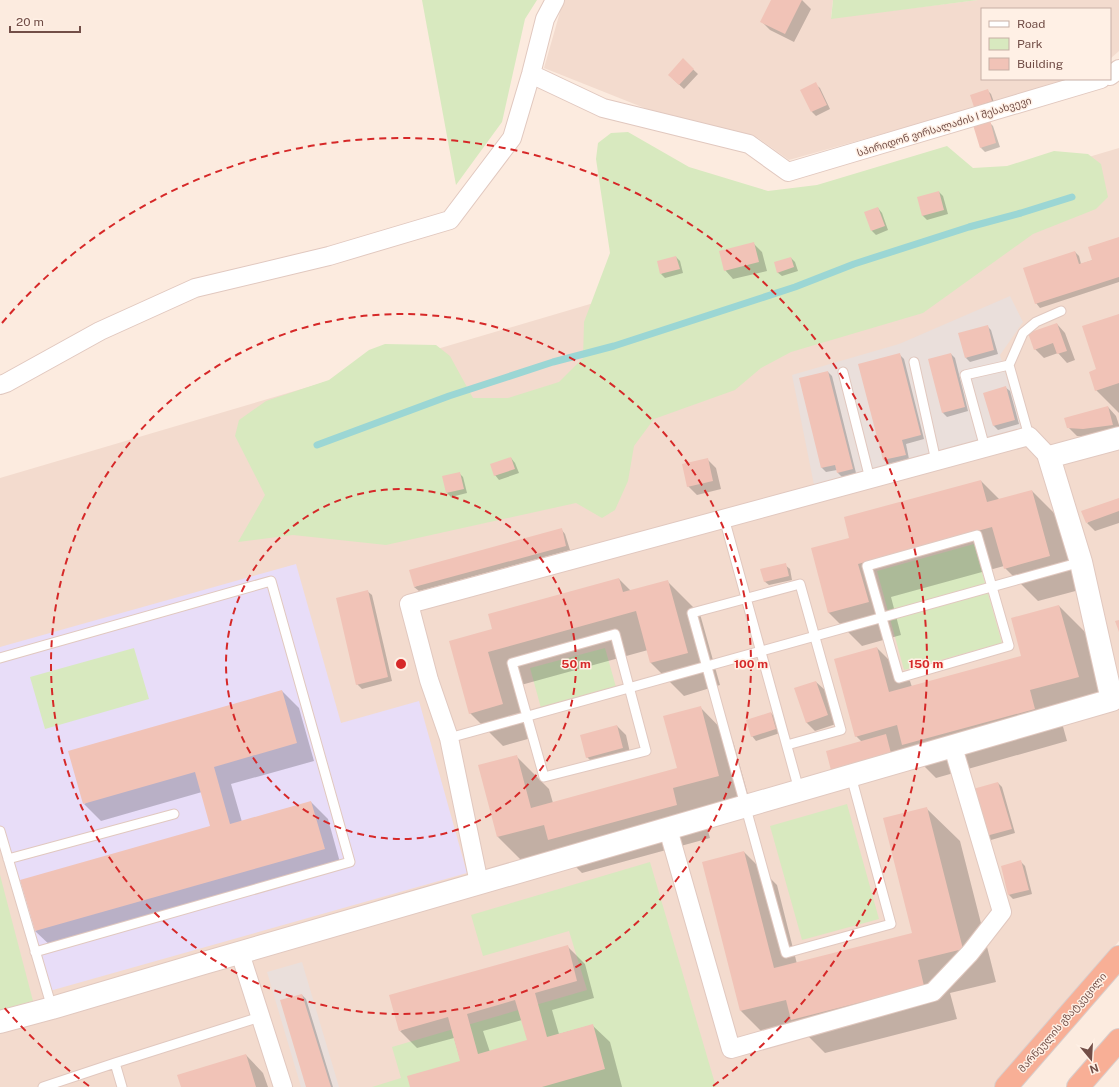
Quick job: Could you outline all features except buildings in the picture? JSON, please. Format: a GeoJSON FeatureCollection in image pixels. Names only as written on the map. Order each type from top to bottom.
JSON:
{"type":"FeatureCollection","features":[{"type":"Feature","properties":{"kind":"highway","name":"მარნეულის გზატკეცილი"},"geometry":{"type":"LineString","coordinates":[[1006,1087],[1119,957]]}},
{"type":"Feature","properties":{"kind":"highway"},"geometry":{"type":"LineString","coordinates":[[1078,1087],[1119,1040]]}},
{"type":"Feature","properties":{"kind":"street"},"geometry":{"type":"LineString","coordinates":[[0,385],[100,331],[195,288],[329,256],[450,220],[512,138],[531,74],[545,19],[555,0]]}},
{"type":"Feature","properties":{"kind":"street"},"geometry":{"type":"LineString","coordinates":[[1111,75],[1119,69]]}},
{"type":"Feature","properties":{"kind":"street","name":"სპირიდონ ვირსალაძის I შესახვევი"},"geometry":{"type":"LineString","coordinates":[[531,74],[603,108],[749,144],[788,172],[1098,80]]}},
{"type":"Feature","properties":{"kind":"street"},"geometry":{"type":"LineString","coordinates":[[0,1022],[1112,700],[1081,562],[1049,457],[1029,436],[409,604],[429,680],[448,738],[479,883]]}},
{"type":"Feature","properties":{"kind":"street"},"geometry":{"type":"LineString","coordinates":[[1049,457],[1119,438]]}},
{"type":"Feature","properties":{"kind":"street"},"geometry":{"type":"LineString","coordinates":[[668,829],[731,1049],[932,992],[970,953],[1002,912],[953,747]]}},
{"type":"Feature","properties":{"kind":"street"},"geometry":{"type":"LineString","coordinates":[[240,953],[283,1087]]}},
{"type":"Feature","properties":{"kind":"lane"},"geometry":{"type":"LineString","coordinates":[[1029,436],[1009,365],[1023,333],[1036,322],[1061,311]]}},
{"type":"Feature","properties":{"kind":"lane"},"geometry":{"type":"LineString","coordinates":[[914,362],[936,461]]}},
{"type":"Feature","properties":{"kind":"lane"},"geometry":{"type":"LineString","coordinates":[[985,448],[965,375],[1009,365]]}},
{"type":"Feature","properties":{"kind":"lane"},"geometry":{"type":"LineString","coordinates":[[843,372],[870,479]]}},
{"type":"Feature","properties":{"kind":"lane"},"geometry":{"type":"LineString","coordinates":[[724,518],[799,790]]}},
{"type":"Feature","properties":{"kind":"lane"},"geometry":{"type":"LineString","coordinates":[[977,535],[1009,646],[899,678],[882,618],[867,566],[977,535]]}},
{"type":"Feature","properties":{"kind":"lane"},"geometry":{"type":"LineString","coordinates":[[448,738],[992,588],[1081,562]]}},
{"type":"Feature","properties":{"kind":"lane"},"geometry":{"type":"LineString","coordinates":[[0,658],[271,581],[350,862],[35,952]]}},
{"type":"Feature","properties":{"kind":"lane"},"geometry":{"type":"LineString","coordinates":[[787,746],[841,730],[800,584],[692,614],[786,953],[891,924],[850,776]]}},
{"type":"Feature","properties":{"kind":"lane"},"geometry":{"type":"LineString","coordinates":[[615,634],[646,751],[544,777],[527,716],[512,663],[615,634]]}},
{"type":"Feature","properties":{"kind":"lane"},"geometry":{"type":"LineString","coordinates":[[8,859],[174,814]]}},
{"type":"Feature","properties":{"kind":"lane"},"geometry":{"type":"LineString","coordinates":[[0,831],[52,1008]]}},
{"type":"Feature","properties":{"kind":"lane"},"geometry":{"type":"LineString","coordinates":[[43,1087],[115,1062],[260,1017]]}},
{"type":"Feature","properties":{"kind":"lane"},"geometry":{"type":"LineString","coordinates":[[115,1062],[122,1087]]}},
{"type":"Feature","properties":{"kind":"shaded area"},"geometry":{"type":"Polygon","coordinates":[[[565,0],[833,0],[831,18],[978,0],[1119,0],[1119,51],[1111,58],[1111,8],[981,8],[981,80],[1075,80],[789,160],[758,138],[657,113],[544,68],[562,5],[565,0]]]}},
{"type":"Feature","properties":{"kind":"shaded area"},"geometry":{"type":"Polygon","coordinates":[[[1119,148],[1119,941],[997,1087],[0,1087],[0,478],[1119,148]]]}},
{"type":"Feature","properties":{"kind":"shaded area"},"geometry":{"type":"Polygon","coordinates":[[[1010,296],[1023,322],[1000,355],[1023,431],[814,485],[792,375],[899,344],[1010,296]]]}},
{"type":"Feature","properties":{"kind":"shaded area"},"geometry":{"type":"Polygon","coordinates":[[[296,564],[341,723],[419,701],[467,873],[46,992],[0,830],[0,647],[296,564]]]}},
{"type":"Feature","properties":{"kind":"shaded area"},"geometry":{"type":"Polygon","coordinates":[[[302,962],[339,1087],[301,1087],[267,972],[302,962]]]}},
{"type":"Feature","properties":{"kind":"green space"},"geometry":{"type":"Polygon","coordinates":[[[422,0],[537,0],[525,19],[502,122],[456,185],[422,0]]]}},
{"type":"Feature","properties":{"kind":"green space"},"geometry":{"type":"Polygon","coordinates":[[[833,0],[978,0],[831,19],[833,0]]]}},
{"type":"Feature","properties":{"kind":"green space"},"geometry":{"type":"Polygon","coordinates":[[[628,132],[689,167],[768,191],[817,185],[947,146],[973,168],[1007,166],[1054,151],[1088,154],[1101,164],[1108,197],[1096,209],[1033,234],[923,313],[791,352],[761,368],[735,390],[654,419],[634,446],[628,481],[615,510],[602,518],[576,503],[386,545],[293,535],[238,542],[265,495],[235,436],[239,420],[266,401],[329,380],[369,350],[385,344],[436,345],[450,356],[473,398],[508,398],[559,382],[583,358],[584,322],[610,253],[596,159],[598,143],[611,133],[628,132]]]}},
{"type":"Feature","properties":{"kind":"green space"},"geometry":{"type":"Polygon","coordinates":[[[974,544],[1002,643],[904,670],[877,571],[974,544]]]}},
{"type":"Feature","properties":{"kind":"green space"},"geometry":{"type":"Polygon","coordinates":[[[134,648],[149,699],[45,729],[30,677],[134,648]]]}},
{"type":"Feature","properties":{"kind":"green space"},"geometry":{"type":"Polygon","coordinates":[[[605,648],[616,687],[541,708],[530,668],[605,648]]]}},
{"type":"Feature","properties":{"kind":"green space"},"geometry":{"type":"Polygon","coordinates":[[[847,804],[879,919],[802,940],[770,826],[847,804]]]}},
{"type":"Feature","properties":{"kind":"green space"},"geometry":{"type":"Polygon","coordinates":[[[650,862],[716,1087],[372,1087],[401,1078],[392,1047],[587,990],[569,931],[483,956],[471,915],[650,862]]]}},
{"type":"Feature","properties":{"kind":"green space"},"geometry":{"type":"Polygon","coordinates":[[[0,875],[33,1001],[0,1010],[0,875]]]}},
{"type":"Feature","properties":{"kind":"waterway"},"geometry":{"type":"LineString","coordinates":[[317,445],[449,396],[553,362],[614,346],[795,287],[854,264],[969,227],[1072,197]]}}]}
